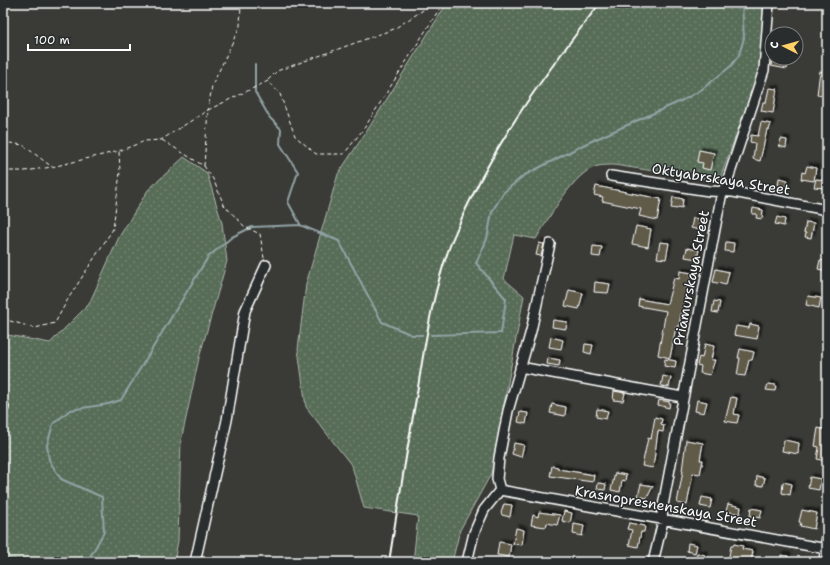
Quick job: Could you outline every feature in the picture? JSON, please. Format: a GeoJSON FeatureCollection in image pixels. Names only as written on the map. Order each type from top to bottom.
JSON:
{"type":"FeatureCollection","features":[{"type":"Feature","properties":{"kind":"street","name":"Priamurskaya Street"},"geometry":{"type":"LineString","coordinates":[[653,562],[663,521],[662,511],[682,397],[722,192],[727,182],[764,70],[769,3]]}},
{"type":"Feature","properties":{"kind":"street","name":"Oktyabrskaya Street"},"geometry":{"type":"LineString","coordinates":[[611,176],[722,192],[733,192],[827,210]]}},
{"type":"Feature","properties":{"kind":"street"},"geometry":{"type":"LineString","coordinates":[[467,562],[474,533],[484,510],[500,490],[497,479],[499,458],[508,411],[531,331],[550,244]]}},
{"type":"Feature","properties":{"kind":"street"},"geometry":{"type":"LineString","coordinates":[[195,562],[227,420],[245,310],[266,265]]}},
{"type":"Feature","properties":{"kind":"street"},"geometry":{"type":"LineString","coordinates":[[520,367],[682,397]]}},
{"type":"Feature","properties":{"kind":"street","name":"Krasnopresnenskaya Street"},"geometry":{"type":"LineString","coordinates":[[500,490],[663,521],[827,549]]}},
{"type":"Feature","properties":{"kind":"street"},"geometry":{"type":"LineString","coordinates":[[824,562],[827,549],[827,536]]}},
{"type":"Feature","properties":{"kind":"path"},"geometry":{"type":"LineString","coordinates":[[204,166],[208,110],[212,86],[240,26],[241,3]]}},
{"type":"Feature","properties":{"kind":"path"},"geometry":{"type":"LineString","coordinates":[[3,171],[25,171],[52,167],[119,151],[146,141],[161,140],[208,110],[268,81],[277,70],[394,29],[434,3]]}},
{"type":"Feature","properties":{"kind":"path"},"geometry":{"type":"LineString","coordinates":[[268,81],[280,94],[295,136],[316,154],[344,154],[366,127],[443,3]]}},
{"type":"Feature","properties":{"kind":"path"},"geometry":{"type":"LineString","coordinates":[[161,140],[204,166],[213,179],[224,206],[245,227],[260,234],[266,265]]}},
{"type":"Feature","properties":{"kind":"path"},"geometry":{"type":"LineString","coordinates":[[3,142],[23,144],[52,167]]}},
{"type":"Feature","properties":{"kind":"path"},"geometry":{"type":"LineString","coordinates":[[3,319],[35,328],[55,323],[68,299],[113,229],[120,172],[119,151]]}},
{"type":"Feature","properties":{"kind":"green space"},"geometry":{"type":"Polygon","coordinates":[[[447,3],[486,3],[490,5],[492,3],[767,3],[766,26],[764,26],[764,52],[755,84],[719,181],[614,165],[598,166],[589,170],[571,186],[562,197],[536,239],[514,235],[504,279],[524,296],[491,474],[460,530],[452,562],[413,562],[418,516],[364,508],[352,466],[306,407],[298,349],[306,284],[338,174],[447,3]]]}},
{"type":"Feature","properties":{"kind":"green space"},"geometry":{"type":"Polygon","coordinates":[[[184,157],[207,173],[222,223],[227,261],[199,358],[181,441],[178,541],[174,562],[3,562],[3,334],[50,343],[89,304],[119,237],[148,190],[184,157]]]}},
{"type":"Feature","properties":{"kind":"building"},"geometry":{"type":"Polygon","coordinates":[[[771,66],[788,66],[787,69],[771,66]]]}},
{"type":"Feature","properties":{"kind":"building"},"geometry":{"type":"Polygon","coordinates":[[[820,71],[827,73],[825,96],[817,95],[820,71]]]}},
{"type":"Feature","properties":{"kind":"building"},"geometry":{"type":"Polygon","coordinates":[[[769,88],[777,89],[773,113],[761,111],[763,102],[766,102],[769,88]]]}},
{"type":"Feature","properties":{"kind":"building"},"geometry":{"type":"Polygon","coordinates":[[[761,122],[771,124],[769,130],[767,130],[760,161],[753,159],[755,143],[750,142],[751,135],[758,136],[761,122]]]}},
{"type":"Feature","properties":{"kind":"building"},"geometry":{"type":"Polygon","coordinates":[[[781,139],[787,140],[786,148],[779,146],[781,139]]]}},
{"type":"Feature","properties":{"kind":"building"},"geometry":{"type":"Polygon","coordinates":[[[699,150],[714,153],[710,170],[702,168],[703,163],[697,162],[699,150]]]}},
{"type":"Feature","properties":{"kind":"building"},"geometry":{"type":"Polygon","coordinates":[[[807,166],[816,168],[814,181],[801,179],[802,172],[805,173],[807,166]]]}},
{"type":"Feature","properties":{"kind":"building"},"geometry":{"type":"Polygon","coordinates":[[[779,178],[788,180],[786,186],[778,185],[779,178]]]}},
{"type":"Feature","properties":{"kind":"building"},"geometry":{"type":"Polygon","coordinates":[[[816,179],[824,180],[823,188],[814,187],[816,179]]]}},
{"type":"Feature","properties":{"kind":"building"},"geometry":{"type":"Polygon","coordinates":[[[596,186],[661,199],[657,220],[639,216],[641,209],[602,201],[603,197],[594,195],[596,186]]]}},
{"type":"Feature","properties":{"kind":"building"},"geometry":{"type":"Polygon","coordinates":[[[673,197],[683,199],[682,208],[671,208],[673,197]]]}},
{"type":"Feature","properties":{"kind":"building"},"geometry":{"type":"Polygon","coordinates":[[[753,208],[763,210],[762,219],[756,218],[757,214],[752,214],[753,208]]]}},
{"type":"Feature","properties":{"kind":"building"},"geometry":{"type":"Polygon","coordinates":[[[777,217],[785,219],[784,226],[775,224],[777,217]]]}},
{"type":"Feature","properties":{"kind":"building"},"geometry":{"type":"Polygon","coordinates":[[[693,218],[706,220],[704,231],[691,228],[693,218]]]}},
{"type":"Feature","properties":{"kind":"building"},"geometry":{"type":"Polygon","coordinates":[[[806,222],[814,223],[811,238],[805,237],[806,233],[804,233],[806,222]]]}},
{"type":"Feature","properties":{"kind":"building"},"geometry":{"type":"Polygon","coordinates":[[[636,226],[651,229],[648,247],[632,244],[636,226]]]}},
{"type":"Feature","properties":{"kind":"building"},"geometry":{"type":"Polygon","coordinates":[[[660,242],[669,243],[666,259],[657,258],[660,242]]]}},
{"type":"Feature","properties":{"kind":"building"},"geometry":{"type":"Polygon","coordinates":[[[726,242],[734,243],[733,252],[725,251],[726,242]]]}},
{"type":"Feature","properties":{"kind":"building"},"geometry":{"type":"Polygon","coordinates":[[[539,243],[544,244],[541,256],[536,255],[539,243]]]}},
{"type":"Feature","properties":{"kind":"building"},"geometry":{"type":"Polygon","coordinates":[[[593,246],[602,247],[600,257],[592,256],[593,246]]]}},
{"type":"Feature","properties":{"kind":"building"},"geometry":{"type":"Polygon","coordinates":[[[687,248],[699,250],[697,259],[685,257],[687,248]]]}},
{"type":"Feature","properties":{"kind":"building"},"geometry":{"type":"Polygon","coordinates":[[[820,260],[827,262],[827,271],[818,269],[820,260]]]}},
{"type":"Feature","properties":{"kind":"building"},"geometry":{"type":"Polygon","coordinates":[[[716,269],[729,272],[726,285],[713,282],[716,269]]]}},
{"type":"Feature","properties":{"kind":"building"},"geometry":{"type":"Polygon","coordinates":[[[680,271],[692,273],[689,286],[687,286],[683,307],[685,308],[684,314],[681,313],[679,327],[676,327],[670,358],[658,355],[666,311],[638,306],[639,299],[667,304],[674,278],[679,279],[680,271]]]}},
{"type":"Feature","properties":{"kind":"building"},"geometry":{"type":"Polygon","coordinates":[[[595,282],[610,284],[608,293],[594,292],[595,282]]]}},
{"type":"Feature","properties":{"kind":"building"},"geometry":{"type":"Polygon","coordinates":[[[569,290],[583,293],[579,309],[565,306],[569,290]]]}},
{"type":"Feature","properties":{"kind":"building"},"geometry":{"type":"Polygon","coordinates":[[[808,296],[821,298],[819,308],[806,305],[808,296]]]}},
{"type":"Feature","properties":{"kind":"building"},"geometry":{"type":"Polygon","coordinates":[[[714,301],[720,302],[718,313],[712,312],[714,301]]]}},
{"type":"Feature","properties":{"kind":"building"},"geometry":{"type":"Polygon","coordinates":[[[553,320],[567,322],[566,329],[552,327],[553,320]]]}},
{"type":"Feature","properties":{"kind":"building"},"geometry":{"type":"Polygon","coordinates":[[[750,324],[759,326],[757,339],[734,335],[736,326],[749,328],[750,324]]]}},
{"type":"Feature","properties":{"kind":"building"},"geometry":{"type":"Polygon","coordinates":[[[551,337],[563,340],[561,349],[549,347],[551,337]]]}},
{"type":"Feature","properties":{"kind":"building"},"geometry":{"type":"Polygon","coordinates":[[[585,344],[593,345],[591,354],[584,352],[585,344]]]}},
{"type":"Feature","properties":{"kind":"building"},"geometry":{"type":"Polygon","coordinates":[[[705,344],[714,346],[711,360],[715,360],[710,375],[700,373],[701,366],[697,365],[699,357],[702,358],[705,344]]]}},
{"type":"Feature","properties":{"kind":"building"},"geometry":{"type":"Polygon","coordinates":[[[740,349],[754,352],[752,360],[749,360],[745,376],[737,375],[740,349]]]}},
{"type":"Feature","properties":{"kind":"building"},"geometry":{"type":"Polygon","coordinates":[[[548,358],[560,360],[559,366],[547,364],[548,358]]]}},
{"type":"Feature","properties":{"kind":"building"},"geometry":{"type":"Polygon","coordinates":[[[665,359],[676,361],[675,368],[664,366],[665,359]]]}},
{"type":"Feature","properties":{"kind":"building"},"geometry":{"type":"Polygon","coordinates":[[[663,376],[671,378],[669,387],[661,386],[663,376]]]}},
{"type":"Feature","properties":{"kind":"building"},"geometry":{"type":"Polygon","coordinates":[[[768,384],[776,385],[775,391],[766,390],[768,384]]]}},
{"type":"Feature","properties":{"kind":"building"},"geometry":{"type":"Polygon","coordinates":[[[614,391],[625,393],[623,401],[613,400],[614,391]]]}},
{"type":"Feature","properties":{"kind":"building"},"geometry":{"type":"Polygon","coordinates":[[[731,397],[737,398],[734,414],[739,415],[737,423],[725,421],[731,397]]]}},
{"type":"Feature","properties":{"kind":"building"},"geometry":{"type":"Polygon","coordinates":[[[659,400],[670,402],[669,408],[658,405],[659,400]]]}},
{"type":"Feature","properties":{"kind":"building"},"geometry":{"type":"Polygon","coordinates":[[[697,400],[707,402],[704,413],[695,411],[697,400]]]}},
{"type":"Feature","properties":{"kind":"building"},"geometry":{"type":"Polygon","coordinates":[[[552,404],[566,407],[565,416],[550,413],[552,404]]]}},
{"type":"Feature","properties":{"kind":"building"},"geometry":{"type":"Polygon","coordinates":[[[597,409],[608,411],[606,419],[596,417],[597,409]]]}},
{"type":"Feature","properties":{"kind":"building"},"geometry":{"type":"Polygon","coordinates":[[[520,412],[528,413],[526,424],[518,422],[520,412]]]}},
{"type":"Feature","properties":{"kind":"building"},"geometry":{"type":"Polygon","coordinates":[[[655,417],[662,419],[661,424],[664,425],[663,432],[658,431],[653,468],[642,466],[648,438],[651,439],[655,417]]]}},
{"type":"Feature","properties":{"kind":"building"},"geometry":{"type":"Polygon","coordinates":[[[818,428],[827,430],[825,461],[817,459],[819,447],[815,446],[818,428]]]}},
{"type":"Feature","properties":{"kind":"building"},"geometry":{"type":"Polygon","coordinates":[[[686,440],[703,443],[700,460],[703,460],[700,474],[693,473],[687,505],[677,503],[683,471],[686,440]]]}},
{"type":"Feature","properties":{"kind":"building"},"geometry":{"type":"Polygon","coordinates":[[[784,440],[799,443],[798,454],[782,451],[784,440]]]}},
{"type":"Feature","properties":{"kind":"building"},"geometry":{"type":"Polygon","coordinates":[[[514,443],[524,445],[521,457],[512,454],[514,443]]]}},
{"type":"Feature","properties":{"kind":"building"},"geometry":{"type":"Polygon","coordinates":[[[552,466],[558,467],[558,469],[594,475],[593,482],[550,476],[552,466]]]}},
{"type":"Feature","properties":{"kind":"building"},"geometry":{"type":"Polygon","coordinates":[[[615,473],[626,475],[625,481],[622,480],[620,492],[611,490],[615,473]]]}},
{"type":"Feature","properties":{"kind":"building"},"geometry":{"type":"Polygon","coordinates":[[[757,476],[765,478],[763,486],[756,485],[757,476]]]}},
{"type":"Feature","properties":{"kind":"building"},"geometry":{"type":"Polygon","coordinates":[[[810,477],[821,479],[819,490],[808,488],[810,477]]]}},
{"type":"Feature","properties":{"kind":"building"},"geometry":{"type":"Polygon","coordinates":[[[783,482],[792,484],[790,495],[782,493],[783,482]]]}},
{"type":"Feature","properties":{"kind":"building"},"geometry":{"type":"Polygon","coordinates":[[[598,483],[606,484],[605,490],[597,489],[598,483]]]}},
{"type":"Feature","properties":{"kind":"building"},"geometry":{"type":"Polygon","coordinates":[[[641,484],[653,486],[647,498],[638,496],[641,484]]]}},
{"type":"Feature","properties":{"kind":"building"},"geometry":{"type":"Polygon","coordinates":[[[702,497],[712,499],[710,508],[700,506],[702,497]]]}},
{"type":"Feature","properties":{"kind":"building"},"geometry":{"type":"Polygon","coordinates":[[[504,504],[512,505],[510,517],[502,515],[501,513],[504,504]]]}},
{"type":"Feature","properties":{"kind":"building"},"geometry":{"type":"Polygon","coordinates":[[[728,504],[741,507],[740,514],[726,511],[728,504]]]}},
{"type":"Feature","properties":{"kind":"building"},"geometry":{"type":"Polygon","coordinates":[[[751,508],[762,510],[760,518],[750,516],[751,508]]]}},
{"type":"Feature","properties":{"kind":"building"},"geometry":{"type":"Polygon","coordinates":[[[802,510],[817,513],[814,529],[800,526],[801,523],[799,522],[802,510]]]}},
{"type":"Feature","properties":{"kind":"building"},"geometry":{"type":"Polygon","coordinates":[[[564,511],[572,513],[570,523],[562,521],[564,511]]]}},
{"type":"Feature","properties":{"kind":"building"},"geometry":{"type":"Polygon","coordinates":[[[539,512],[560,515],[557,525],[547,523],[546,527],[531,525],[533,515],[538,517],[539,512]]]}},
{"type":"Feature","properties":{"kind":"building"},"geometry":{"type":"Polygon","coordinates":[[[629,523],[645,526],[644,532],[641,532],[638,547],[629,545],[632,530],[627,529],[629,523]]]}},
{"type":"Feature","properties":{"kind":"building"},"geometry":{"type":"Polygon","coordinates":[[[574,524],[584,526],[582,536],[573,534],[574,524]]]}},
{"type":"Feature","properties":{"kind":"building"},"geometry":{"type":"Polygon","coordinates":[[[516,528],[524,530],[522,545],[513,544],[516,528]]]}},
{"type":"Feature","properties":{"kind":"building"},"geometry":{"type":"Polygon","coordinates":[[[499,542],[511,544],[509,557],[497,555],[499,542]]]}},
{"type":"Feature","properties":{"kind":"building"},"geometry":{"type":"Polygon","coordinates":[[[688,543],[697,545],[695,553],[687,551],[688,543]]]}},
{"type":"Feature","properties":{"kind":"building"},"geometry":{"type":"Polygon","coordinates":[[[734,544],[743,546],[742,549],[753,551],[751,562],[728,561],[731,546],[734,544]]]}},
{"type":"Feature","properties":{"kind":"building"},"geometry":{"type":"Polygon","coordinates":[[[697,553],[705,555],[703,562],[695,562],[697,553]]]}},
{"type":"Feature","properties":{"kind":"building"},"geometry":{"type":"Polygon","coordinates":[[[781,555],[788,556],[787,562],[780,562],[781,555]]]}},
{"type":"Feature","properties":{"kind":"waterway"},"geometry":{"type":"LineString","coordinates":[[431,335],[501,333],[506,299],[476,263],[487,239],[492,212],[503,193],[523,176],[585,144],[683,100],[701,90],[731,66],[739,55],[744,38],[742,3]]}},
{"type":"Feature","properties":{"kind":"waterway"},"geometry":{"type":"LineString","coordinates":[[255,64],[255,92],[270,118],[281,129],[280,144],[298,172],[288,202],[300,224]]}},
{"type":"Feature","properties":{"kind":"waterway"},"geometry":{"type":"LineString","coordinates":[[85,562],[89,559],[104,532],[102,497],[61,479],[49,460],[47,445],[53,424],[70,410],[108,404],[121,400],[208,257],[232,237],[252,227],[300,225],[339,241],[382,322],[412,335],[422,335]]}},
{"type":"Feature","properties":{"kind":"waterway"},"geometry":{"type":"LineString","coordinates":[[3,558],[25,562]]}},
{"type":"Feature","properties":{"kind":"railway"},"geometry":{"type":"LineString","coordinates":[[389,562],[428,330],[446,256],[468,205],[500,144],[537,87],[600,3]]}}]}
